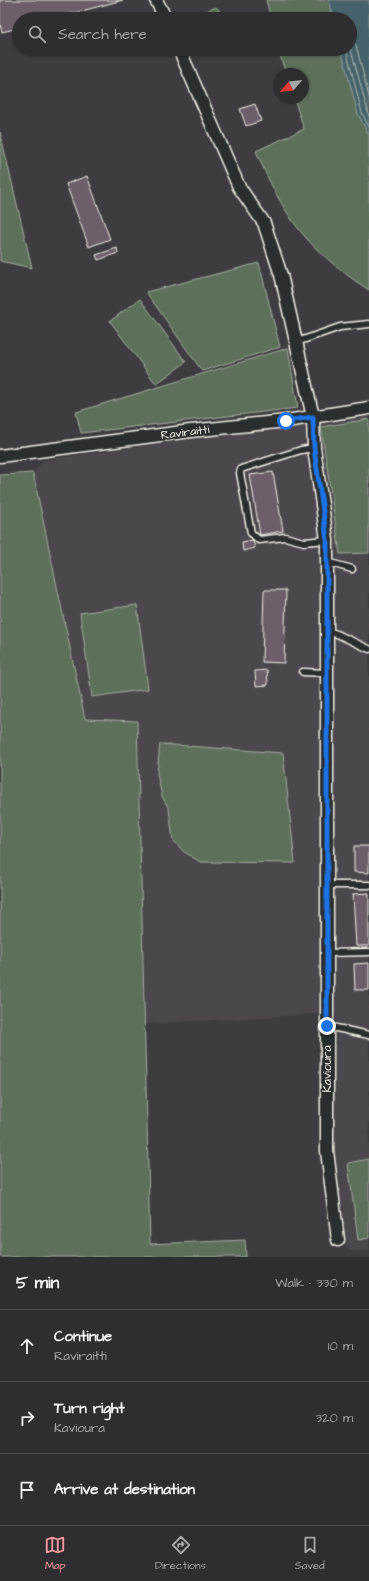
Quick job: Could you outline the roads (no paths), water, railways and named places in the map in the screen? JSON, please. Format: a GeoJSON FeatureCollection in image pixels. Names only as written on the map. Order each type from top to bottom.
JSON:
{"type":"FeatureCollection","features":[{"type":"Feature","properties":{"kind":"street"},"geometry":{"type":"LineString","coordinates":[[156,0],[162,12]]}},
{"type":"Feature","properties":{"kind":"street","name":"Kavioura"},"geometry":{"type":"LineString","coordinates":[[182,56],[240,187],[264,223],[281,275],[313,417],[314,448],[327,540],[327,1151],[338,1240]]}},
{"type":"Feature","properties":{"kind":"street","name":"Raviraitti"},"geometry":{"type":"LineString","coordinates":[[0,456],[313,417],[369,408]]}},
{"type":"Feature","properties":{"kind":"lane"},"geometry":{"type":"LineString","coordinates":[[297,342],[340,327],[369,324]]}},
{"type":"Feature","properties":{"kind":"lane"},"geometry":{"type":"LineString","coordinates":[[314,448],[301,450],[241,469],[240,473],[251,533],[259,540],[285,538],[304,542],[327,540]]}},
{"type":"Feature","properties":{"kind":"lane"},"geometry":{"type":"LineString","coordinates":[[327,562],[352,569]]}},
{"type":"Feature","properties":{"kind":"lane"},"geometry":{"type":"LineString","coordinates":[[326,631],[337,634],[369,649]]}},
{"type":"Feature","properties":{"kind":"lane"},"geometry":{"type":"LineString","coordinates":[[303,672],[327,673]]}},
{"type":"Feature","properties":{"kind":"lane"},"geometry":{"type":"LineString","coordinates":[[328,885],[369,885]]}},
{"type":"Feature","properties":{"kind":"lane"},"geometry":{"type":"LineString","coordinates":[[327,953],[369,952]]}},
{"type":"Feature","properties":{"kind":"lane"},"geometry":{"type":"LineString","coordinates":[[327,1026],[369,1035]]}},
{"type":"Feature","properties":{"kind":"water"},"geometry":{"type":"Polygon","coordinates":[[[329,0],[369,0],[369,135],[358,114],[343,56],[357,56],[357,12],[332,12],[329,0]]]}}]}
